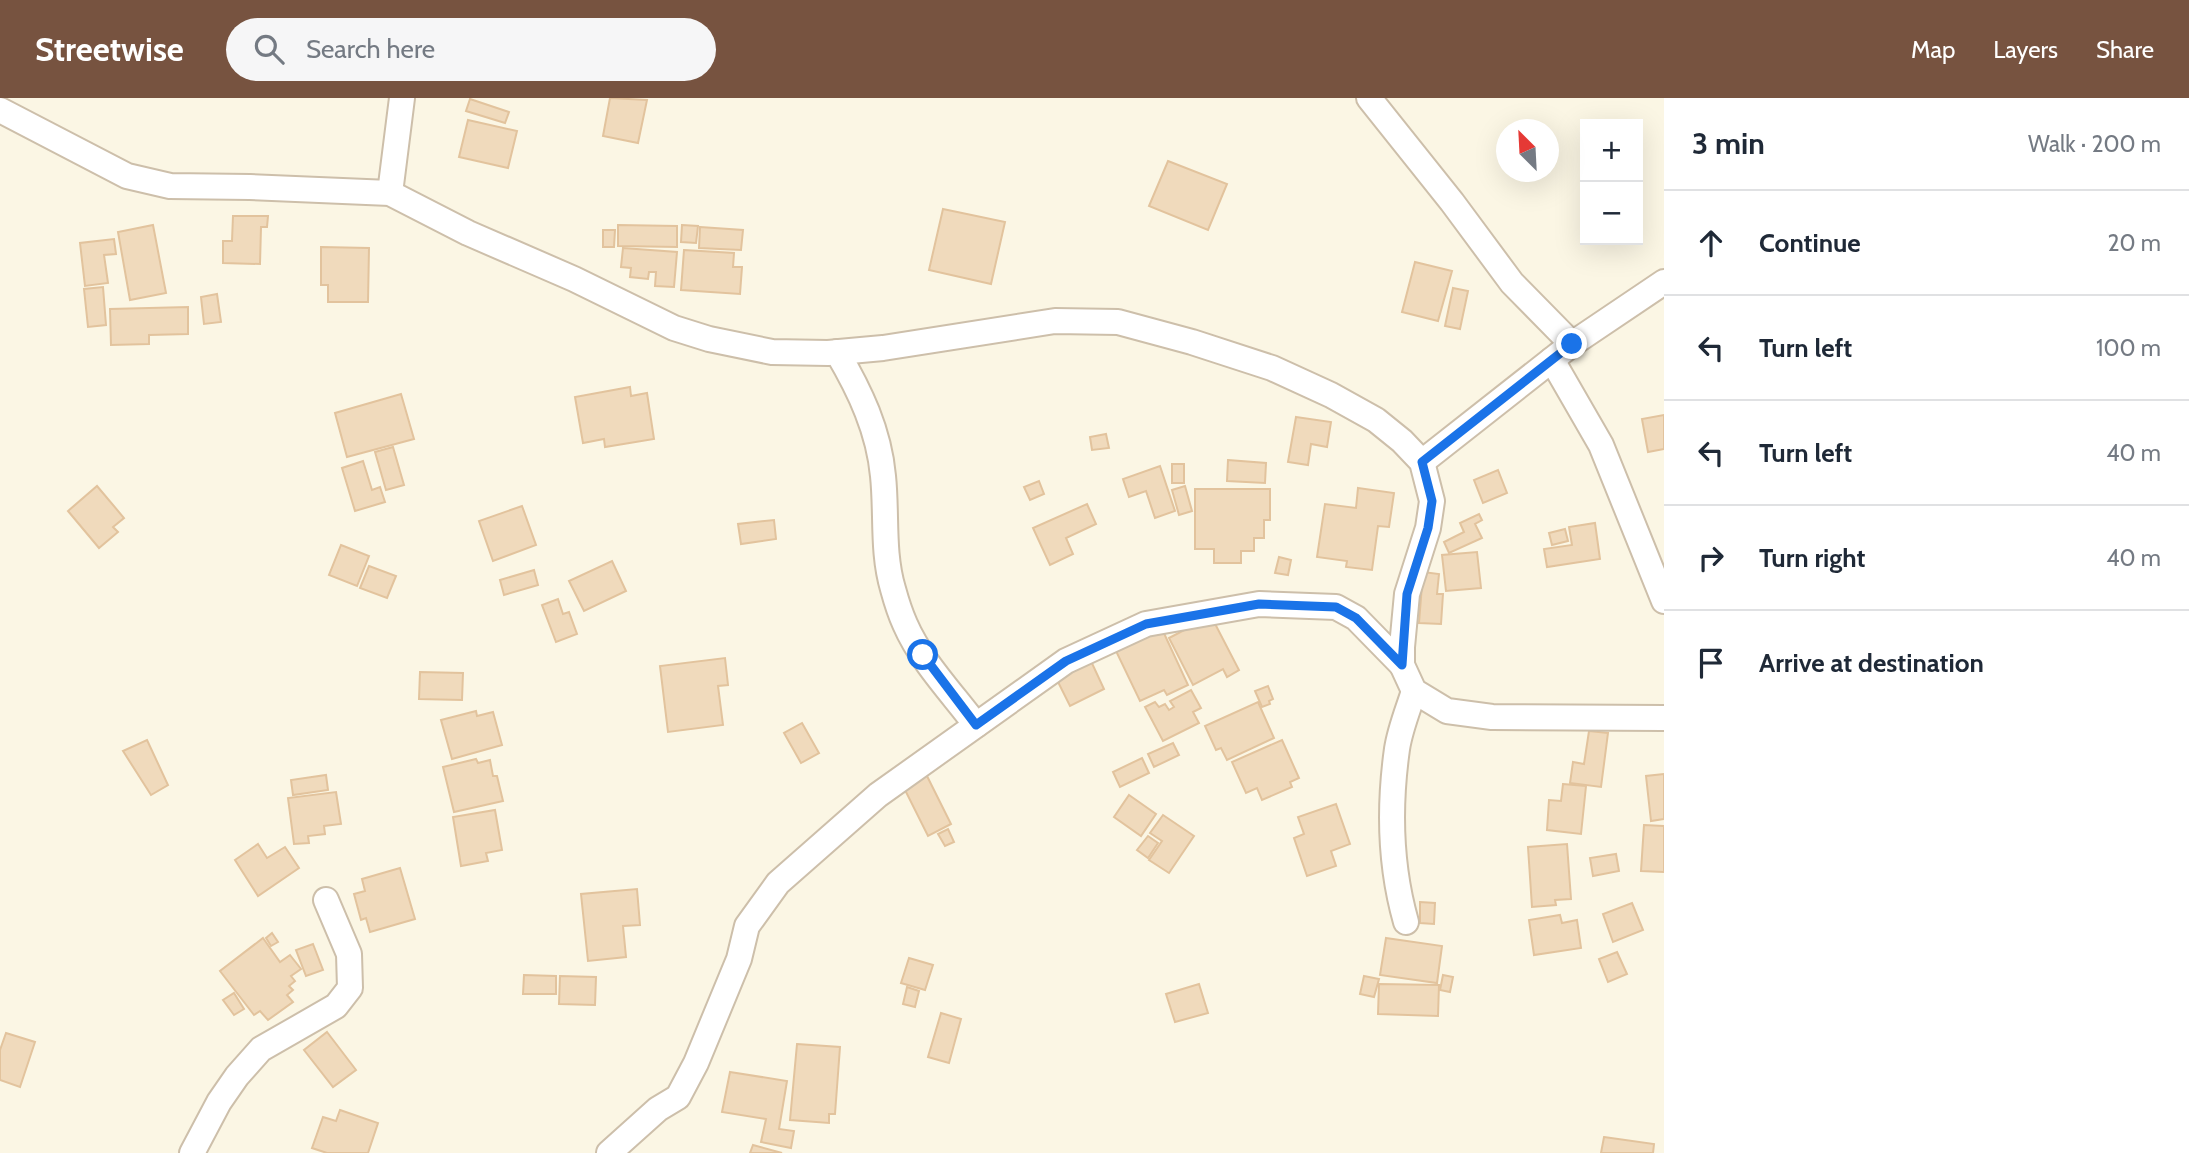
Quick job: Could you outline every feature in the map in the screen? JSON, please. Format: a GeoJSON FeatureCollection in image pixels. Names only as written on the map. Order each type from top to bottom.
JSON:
{"type":"FeatureCollection","features":[{"type":"Feature","properties":{"kind":"street"},"geometry":{"type":"LineString","coordinates":[[390,192],[402,98]]}},
{"type":"Feature","properties":{"kind":"street"},"geometry":{"type":"LineString","coordinates":[[1369,98],[1512,283],[1572,344]]}},
{"type":"Feature","properties":{"kind":"street"},"geometry":{"type":"LineString","coordinates":[[0,110],[127,176],[170,186],[390,192],[468,233],[574,279],[674,328],[709,339],[772,352],[837,352],[884,348],[1055,321],[1118,322],[1272,368],[1331,395],[1376,421],[1402,441],[1422,462],[1432,501],[1428,528],[1407,594],[1402,665]]}},
{"type":"Feature","properties":{"kind":"street"},"geometry":{"type":"LineString","coordinates":[[1422,462],[1572,344],[1664,282]]}},
{"type":"Feature","properties":{"kind":"street"},"geometry":{"type":"LineString","coordinates":[[837,352],[867,407],[876,438],[883,476],[886,553],[892,586],[905,625],[923,655],[976,725]]}},
{"type":"Feature","properties":{"kind":"street"},"geometry":{"type":"LineString","coordinates":[[1552,360],[1601,445],[1664,601]]}},
{"type":"Feature","properties":{"kind":"street"},"geometry":{"type":"LineString","coordinates":[[609,1153],[658,1109],[678,1097],[696,1063],[739,959],[747,926],[778,883],[878,795],[1066,661],[1146,624],[1259,604],[1336,607],[1356,618],[1402,665],[1414,691],[1447,711],[1492,717],[1664,718]]}},
{"type":"Feature","properties":{"kind":"street"},"geometry":{"type":"LineString","coordinates":[[1406,922],[1398,892],[1392,830],[1398,747],[1414,691]]}},
{"type":"Feature","properties":{"kind":"street"},"geometry":{"type":"LineString","coordinates":[[192,1153],[219,1102],[261,1049],[336,1006],[351,988],[349,954],[327,900]]}},
{"type":"Feature","properties":{"kind":"building"},"geometry":{"type":"Polygon","coordinates":[[[610,98],[647,100],[638,143],[603,136],[610,98]]]}},
{"type":"Feature","properties":{"kind":"building"},"geometry":{"type":"Polygon","coordinates":[[[470,99],[509,112],[505,123],[466,111],[470,99]]]}},
{"type":"Feature","properties":{"kind":"building"},"geometry":{"type":"Polygon","coordinates":[[[468,120],[517,131],[508,168],[459,157],[468,120]]]}},
{"type":"Feature","properties":{"kind":"building"},"geometry":{"type":"Polygon","coordinates":[[[1168,161],[1227,184],[1208,230],[1149,206],[1168,161]]]}},
{"type":"Feature","properties":{"kind":"building"},"geometry":{"type":"Polygon","coordinates":[[[943,209],[1005,222],[991,284],[929,270],[943,209]]]}},
{"type":"Feature","properties":{"kind":"building"},"geometry":{"type":"Polygon","coordinates":[[[233,216],[268,216],[267,227],[261,227],[260,264],[223,263],[223,241],[232,241],[233,216]]]}},
{"type":"Feature","properties":{"kind":"building"},"geometry":{"type":"Polygon","coordinates":[[[153,225],[166,293],[130,300],[118,232],[153,225]]]}},
{"type":"Feature","properties":{"kind":"building"},"geometry":{"type":"Polygon","coordinates":[[[618,225],[677,226],[677,247],[618,246],[618,225]]]}},
{"type":"Feature","properties":{"kind":"building"},"geometry":{"type":"Polygon","coordinates":[[[682,225],[698,226],[696,243],[681,242],[682,225]]]}},
{"type":"Feature","properties":{"kind":"building"},"geometry":{"type":"Polygon","coordinates":[[[700,227],[743,230],[741,250],[699,248],[700,227]]]}},
{"type":"Feature","properties":{"kind":"building"},"geometry":{"type":"Polygon","coordinates":[[[603,230],[615,230],[614,247],[603,247],[603,230]]]}},
{"type":"Feature","properties":{"kind":"building"},"geometry":{"type":"Polygon","coordinates":[[[114,239],[116,254],[104,255],[108,283],[85,286],[80,243],[114,239]]]}},
{"type":"Feature","properties":{"kind":"building"},"geometry":{"type":"Polygon","coordinates":[[[321,247],[369,248],[368,302],[328,302],[328,285],[321,285],[321,247]]]}},
{"type":"Feature","properties":{"kind":"building"},"geometry":{"type":"Polygon","coordinates":[[[623,248],[677,252],[674,287],[655,286],[656,272],[649,272],[648,279],[630,277],[631,268],[621,267],[623,248]]]}},
{"type":"Feature","properties":{"kind":"building"},"geometry":{"type":"Polygon","coordinates":[[[684,250],[734,253],[733,267],[742,267],[740,294],[681,290],[684,250]]]}},
{"type":"Feature","properties":{"kind":"building"},"geometry":{"type":"Polygon","coordinates":[[[1415,262],[1452,271],[1438,321],[1402,312],[1415,262]]]}},
{"type":"Feature","properties":{"kind":"building"},"geometry":{"type":"Polygon","coordinates":[[[103,287],[106,325],[88,327],[84,289],[103,287]]]}},
{"type":"Feature","properties":{"kind":"building"},"geometry":{"type":"Polygon","coordinates":[[[1453,288],[1468,291],[1460,329],[1445,326],[1453,288]]]}},
{"type":"Feature","properties":{"kind":"building"},"geometry":{"type":"Polygon","coordinates":[[[217,294],[221,322],[204,324],[201,297],[217,294]]]}},
{"type":"Feature","properties":{"kind":"building"},"geometry":{"type":"Polygon","coordinates":[[[188,307],[188,334],[149,335],[149,344],[111,345],[110,309],[188,307]]]}},
{"type":"Feature","properties":{"kind":"building"},"geometry":{"type":"Polygon","coordinates":[[[630,387],[631,396],[647,393],[654,439],[605,447],[604,439],[583,443],[575,397],[630,387]]]}},
{"type":"Feature","properties":{"kind":"building"},"geometry":{"type":"Polygon","coordinates":[[[401,394],[414,439],[347,457],[335,413],[401,394]]]}},
{"type":"Feature","properties":{"kind":"building"},"geometry":{"type":"Polygon","coordinates":[[[1664,415],[1664,449],[1648,452],[1642,419],[1664,415]]]}},
{"type":"Feature","properties":{"kind":"building"},"geometry":{"type":"Polygon","coordinates":[[[1296,417],[1331,422],[1327,447],[1311,444],[1308,465],[1288,462],[1296,417]]]}},
{"type":"Feature","properties":{"kind":"building"},"geometry":{"type":"Polygon","coordinates":[[[1106,434],[1109,448],[1092,450],[1090,437],[1106,434]]]}},
{"type":"Feature","properties":{"kind":"building"},"geometry":{"type":"Polygon","coordinates":[[[393,447],[404,485],[386,490],[375,452],[393,447]]]}},
{"type":"Feature","properties":{"kind":"building"},"geometry":{"type":"Polygon","coordinates":[[[1228,460],[1266,463],[1265,483],[1227,481],[1228,460]]]}},
{"type":"Feature","properties":{"kind":"building"},"geometry":{"type":"Polygon","coordinates":[[[363,461],[372,490],[380,487],[385,502],[355,511],[342,468],[363,461]]]}},
{"type":"Feature","properties":{"kind":"building"},"geometry":{"type":"Polygon","coordinates":[[[1172,464],[1184,464],[1184,483],[1172,483],[1172,464]]]}},
{"type":"Feature","properties":{"kind":"building"},"geometry":{"type":"Polygon","coordinates":[[[1160,466],[1175,511],[1155,518],[1146,491],[1129,497],[1123,479],[1160,466]]]}},
{"type":"Feature","properties":{"kind":"building"},"geometry":{"type":"Polygon","coordinates":[[[1498,470],[1507,493],[1483,503],[1474,480],[1498,470]]]}},
{"type":"Feature","properties":{"kind":"building"},"geometry":{"type":"Polygon","coordinates":[[[1039,481],[1044,494],[1030,500],[1024,487],[1039,481]]]}},
{"type":"Feature","properties":{"kind":"building"},"geometry":{"type":"Polygon","coordinates":[[[97,486],[124,518],[113,527],[118,532],[99,548],[68,511],[97,486]]]}},
{"type":"Feature","properties":{"kind":"building"},"geometry":{"type":"Polygon","coordinates":[[[1185,486],[1192,511],[1179,515],[1172,490],[1185,486]]]}},
{"type":"Feature","properties":{"kind":"building"},"geometry":{"type":"Polygon","coordinates":[[[1358,488],[1394,493],[1389,527],[1378,526],[1372,570],[1346,567],[1347,561],[1317,557],[1325,504],[1356,508],[1358,488]]]}},
{"type":"Feature","properties":{"kind":"building"},"geometry":{"type":"Polygon","coordinates":[[[1195,489],[1270,489],[1270,520],[1264,520],[1264,538],[1254,538],[1254,551],[1241,551],[1241,563],[1214,563],[1214,549],[1195,549],[1195,489]]]}},
{"type":"Feature","properties":{"kind":"building"},"geometry":{"type":"Polygon","coordinates":[[[1087,504],[1096,524],[1066,538],[1073,554],[1050,565],[1033,528],[1087,504]]]}},
{"type":"Feature","properties":{"kind":"building"},"geometry":{"type":"Polygon","coordinates":[[[522,506],[536,545],[493,561],[479,521],[522,506]]]}},
{"type":"Feature","properties":{"kind":"building"},"geometry":{"type":"Polygon","coordinates":[[[1479,514],[1482,520],[1475,524],[1482,538],[1449,553],[1444,542],[1464,532],[1460,523],[1479,514]]]}},
{"type":"Feature","properties":{"kind":"building"},"geometry":{"type":"Polygon","coordinates":[[[774,520],[776,539],[741,544],[738,524],[774,520]]]}},
{"type":"Feature","properties":{"kind":"building"},"geometry":{"type":"Polygon","coordinates":[[[1595,523],[1600,559],[1547,567],[1544,549],[1572,545],[1569,527],[1595,523]]]}},
{"type":"Feature","properties":{"kind":"building"},"geometry":{"type":"Polygon","coordinates":[[[1565,529],[1568,541],[1552,545],[1549,533],[1565,529]]]}},
{"type":"Feature","properties":{"kind":"building"},"geometry":{"type":"Polygon","coordinates":[[[341,545],[369,556],[357,586],[329,575],[341,545]]]}},
{"type":"Feature","properties":{"kind":"building"},"geometry":{"type":"Polygon","coordinates":[[[1477,552],[1481,588],[1446,591],[1442,555],[1477,552]]]}},
{"type":"Feature","properties":{"kind":"building"},"geometry":{"type":"Polygon","coordinates":[[[1279,557],[1291,560],[1288,575],[1275,573],[1279,557]]]}},
{"type":"Feature","properties":{"kind":"building"},"geometry":{"type":"Polygon","coordinates":[[[612,561],[626,591],[584,611],[569,581],[612,561]]]}},
{"type":"Feature","properties":{"kind":"building"},"geometry":{"type":"Polygon","coordinates":[[[369,566],[396,576],[387,598],[360,588],[369,566]]]}},
{"type":"Feature","properties":{"kind":"building"},"geometry":{"type":"Polygon","coordinates":[[[534,570],[538,585],[504,595],[500,580],[534,570]]]}},
{"type":"Feature","properties":{"kind":"building"},"geometry":{"type":"Polygon","coordinates":[[[1423,572],[1439,574],[1437,594],[1443,594],[1441,624],[1419,623],[1423,572]]]}},
{"type":"Feature","properties":{"kind":"building"},"geometry":{"type":"Polygon","coordinates":[[[558,599],[563,614],[569,612],[577,634],[556,642],[542,605],[558,599]]]}},
{"type":"Feature","properties":{"kind":"building"},"geometry":{"type":"Polygon","coordinates":[[[1211,616],[1239,670],[1227,677],[1223,669],[1193,685],[1169,638],[1211,616]]]}},
{"type":"Feature","properties":{"kind":"building"},"geometry":{"type":"Polygon","coordinates":[[[1162,629],[1188,685],[1167,695],[1164,690],[1140,701],[1116,651],[1162,629]]]}},
{"type":"Feature","properties":{"kind":"building"},"geometry":{"type":"Polygon","coordinates":[[[725,658],[728,685],[718,686],[723,725],[668,732],[660,666],[725,658]]]}},
{"type":"Feature","properties":{"kind":"building"},"geometry":{"type":"Polygon","coordinates":[[[1090,659],[1104,689],[1070,706],[1055,676],[1090,659]]]}},
{"type":"Feature","properties":{"kind":"building"},"geometry":{"type":"Polygon","coordinates":[[[420,672],[463,673],[462,700],[419,699],[420,672]]]}},
{"type":"Feature","properties":{"kind":"building"},"geometry":{"type":"Polygon","coordinates":[[[1268,686],[1273,699],[1269,701],[1270,704],[1262,707],[1255,691],[1268,686]]]}},
{"type":"Feature","properties":{"kind":"building"},"geometry":{"type":"Polygon","coordinates":[[[1191,690],[1201,708],[1193,712],[1199,723],[1163,741],[1145,707],[1155,702],[1159,707],[1165,704],[1169,710],[1174,707],[1170,701],[1191,690]]]}},
{"type":"Feature","properties":{"kind":"building"},"geometry":{"type":"Polygon","coordinates":[[[1258,702],[1274,738],[1227,760],[1221,748],[1216,750],[1205,726],[1258,702]]]}},
{"type":"Feature","properties":{"kind":"building"},"geometry":{"type":"Polygon","coordinates":[[[476,711],[477,716],[493,712],[502,745],[452,759],[441,720],[476,711]]]}},
{"type":"Feature","properties":{"kind":"building"},"geometry":{"type":"Polygon","coordinates":[[[802,723],[819,753],[801,763],[784,733],[802,723]]]}},
{"type":"Feature","properties":{"kind":"building"},"geometry":{"type":"Polygon","coordinates":[[[1589,731],[1608,733],[1601,787],[1570,783],[1573,762],[1584,764],[1589,731]]]}},
{"type":"Feature","properties":{"kind":"building"},"geometry":{"type":"Polygon","coordinates":[[[147,740],[168,785],[151,795],[123,751],[147,740]]]}},
{"type":"Feature","properties":{"kind":"building"},"geometry":{"type":"Polygon","coordinates":[[[1282,740],[1299,778],[1290,782],[1292,787],[1262,800],[1257,788],[1246,793],[1232,762],[1282,740]]]}},
{"type":"Feature","properties":{"kind":"building"},"geometry":{"type":"Polygon","coordinates":[[[1173,743],[1179,755],[1154,767],[1148,754],[1173,743]]]}},
{"type":"Feature","properties":{"kind":"building"},"geometry":{"type":"Polygon","coordinates":[[[1142,758],[1149,773],[1120,787],[1113,772],[1142,758]]]}},
{"type":"Feature","properties":{"kind":"building"},"geometry":{"type":"Polygon","coordinates":[[[476,759],[478,763],[490,760],[503,801],[454,812],[443,767],[476,759]]]}},
{"type":"Feature","properties":{"kind":"building"},"geometry":{"type":"Polygon","coordinates":[[[925,772],[951,824],[928,836],[902,784],[925,772]]]}},
{"type":"Feature","properties":{"kind":"building"},"geometry":{"type":"Polygon","coordinates":[[[1664,774],[1664,819],[1651,821],[1646,776],[1664,774]]]}},
{"type":"Feature","properties":{"kind":"building"},"geometry":{"type":"Polygon","coordinates":[[[326,775],[328,790],[293,795],[291,780],[326,775]]]}},
{"type":"Feature","properties":{"kind":"building"},"geometry":{"type":"Polygon","coordinates":[[[1563,784],[1586,786],[1581,834],[1547,830],[1549,800],[1561,801],[1563,784]]]}},
{"type":"Feature","properties":{"kind":"building"},"geometry":{"type":"Polygon","coordinates":[[[336,792],[341,824],[324,826],[325,834],[308,836],[309,843],[294,844],[288,798],[336,792]]]}},
{"type":"Feature","properties":{"kind":"building"},"geometry":{"type":"Polygon","coordinates":[[[1129,795],[1156,814],[1141,836],[1114,817],[1129,795]]]}},
{"type":"Feature","properties":{"kind":"building"},"geometry":{"type":"Polygon","coordinates":[[[1336,804],[1350,844],[1331,851],[1336,866],[1307,876],[1294,838],[1304,834],[1298,817],[1336,804]]]}},
{"type":"Feature","properties":{"kind":"building"},"geometry":{"type":"Polygon","coordinates":[[[495,810],[502,850],[486,853],[488,861],[461,866],[453,817],[495,810]]]}},
{"type":"Feature","properties":{"kind":"building"},"geometry":{"type":"Polygon","coordinates":[[[1163,815],[1194,836],[1169,873],[1149,860],[1162,841],[1150,833],[1163,815]]]}},
{"type":"Feature","properties":{"kind":"building"},"geometry":{"type":"Polygon","coordinates":[[[1644,825],[1664,826],[1664,872],[1641,871],[1644,825]]]}},
{"type":"Feature","properties":{"kind":"building"},"geometry":{"type":"Polygon","coordinates":[[[948,829],[954,842],[945,846],[938,834],[948,829]]]}},
{"type":"Feature","properties":{"kind":"building"},"geometry":{"type":"Polygon","coordinates":[[[1148,836],[1158,843],[1148,858],[1137,850],[1148,836]]]}},
{"type":"Feature","properties":{"kind":"building"},"geometry":{"type":"Polygon","coordinates":[[[258,844],[267,858],[285,847],[299,868],[258,896],[235,860],[258,844]]]}},
{"type":"Feature","properties":{"kind":"building"},"geometry":{"type":"Polygon","coordinates":[[[1567,844],[1571,899],[1555,900],[1556,905],[1532,907],[1528,847],[1567,844]]]}},
{"type":"Feature","properties":{"kind":"building"},"geometry":{"type":"Polygon","coordinates":[[[1616,854],[1619,871],[1593,876],[1590,858],[1616,854]]]}},
{"type":"Feature","properties":{"kind":"building"},"geometry":{"type":"Polygon","coordinates":[[[400,868],[415,919],[370,932],[366,918],[361,920],[354,894],[365,891],[362,879],[400,868]]]}},
{"type":"Feature","properties":{"kind":"building"},"geometry":{"type":"Polygon","coordinates":[[[637,889],[640,925],[623,926],[626,957],[588,961],[581,894],[637,889]]]}},
{"type":"Feature","properties":{"kind":"building"},"geometry":{"type":"Polygon","coordinates":[[[1420,902],[1435,903],[1434,924],[1420,923],[1420,902]]]}},
{"type":"Feature","properties":{"kind":"building"},"geometry":{"type":"Polygon","coordinates":[[[1632,903],[1643,930],[1613,942],[1603,914],[1632,903]]]}},
{"type":"Feature","properties":{"kind":"building"},"geometry":{"type":"Polygon","coordinates":[[[1560,915],[1562,923],[1577,920],[1581,948],[1534,955],[1529,920],[1560,915]]]}},
{"type":"Feature","properties":{"kind":"building"},"geometry":{"type":"Polygon","coordinates":[[[272,933],[278,942],[271,946],[266,938],[272,933]]]}},
{"type":"Feature","properties":{"kind":"building"},"geometry":{"type":"Polygon","coordinates":[[[263,938],[280,962],[290,955],[301,969],[291,976],[295,981],[289,986],[293,990],[287,995],[293,1002],[268,1020],[260,1011],[254,1015],[220,971],[263,938]]]}},
{"type":"Feature","properties":{"kind":"building"},"geometry":{"type":"Polygon","coordinates":[[[1386,938],[1442,946],[1437,983],[1380,975],[1386,938]]]}},
{"type":"Feature","properties":{"kind":"building"},"geometry":{"type":"Polygon","coordinates":[[[313,944],[323,970],[306,976],[296,950],[313,944]]]}},
{"type":"Feature","properties":{"kind":"building"},"geometry":{"type":"Polygon","coordinates":[[[1617,952],[1627,974],[1608,982],[1599,959],[1617,952]]]}},
{"type":"Feature","properties":{"kind":"building"},"geometry":{"type":"Polygon","coordinates":[[[909,958],[933,965],[925,990],[901,983],[909,958]]]}},
{"type":"Feature","properties":{"kind":"building"},"geometry":{"type":"Polygon","coordinates":[[[524,975],[556,976],[556,994],[523,994],[524,975]]]}},
{"type":"Feature","properties":{"kind":"building"},"geometry":{"type":"Polygon","coordinates":[[[1443,975],[1453,977],[1450,992],[1440,990],[1443,975]]]}},
{"type":"Feature","properties":{"kind":"building"},"geometry":{"type":"Polygon","coordinates":[[[560,976],[596,977],[595,1005],[559,1004],[560,976]]]}},
{"type":"Feature","properties":{"kind":"building"},"geometry":{"type":"Polygon","coordinates":[[[1364,976],[1379,979],[1374,997],[1360,994],[1364,976]]]}},
{"type":"Feature","properties":{"kind":"building"},"geometry":{"type":"Polygon","coordinates":[[[1199,984],[1208,1013],[1175,1022],[1166,994],[1199,984]]]}},
{"type":"Feature","properties":{"kind":"building"},"geometry":{"type":"Polygon","coordinates":[[[1379,984],[1439,985],[1438,1016],[1378,1014],[1379,984]]]}},
{"type":"Feature","properties":{"kind":"building"},"geometry":{"type":"Polygon","coordinates":[[[907,987],[919,991],[915,1007],[903,1004],[907,987]]]}},
{"type":"Feature","properties":{"kind":"building"},"geometry":{"type":"Polygon","coordinates":[[[234,993],[244,1009],[234,1015],[223,1000],[234,993]]]}},
{"type":"Feature","properties":{"kind":"building"},"geometry":{"type":"Polygon","coordinates":[[[941,1013],[961,1019],[949,1063],[928,1057],[941,1013]]]}},
{"type":"Feature","properties":{"kind":"building"},"geometry":{"type":"Polygon","coordinates":[[[327,1032],[356,1070],[333,1087],[304,1050],[327,1032]]]}},
{"type":"Feature","properties":{"kind":"building"},"geometry":{"type":"Polygon","coordinates":[[[6,1033],[35,1042],[20,1087],[0,1080],[0,1050],[6,1033]]]}},
{"type":"Feature","properties":{"kind":"building"},"geometry":{"type":"Polygon","coordinates":[[[797,1044],[840,1047],[835,1114],[829,1114],[829,1123],[790,1120],[797,1044]]]}},
{"type":"Feature","properties":{"kind":"building"},"geometry":{"type":"Polygon","coordinates":[[[730,1072],[787,1081],[779,1129],[794,1131],[791,1148],[761,1142],[766,1119],[722,1112],[730,1072]]]}},
{"type":"Feature","properties":{"kind":"building"},"geometry":{"type":"Polygon","coordinates":[[[340,1110],[378,1123],[368,1153],[327,1153],[312,1148],[323,1117],[336,1121],[340,1110]]]}},
{"type":"Feature","properties":{"kind":"building"},"geometry":{"type":"Polygon","coordinates":[[[1604,1137],[1654,1144],[1653,1153],[1601,1153],[1604,1137]]]}},
{"type":"Feature","properties":{"kind":"building"},"geometry":{"type":"Polygon","coordinates":[[[753,1145],[782,1153],[750,1153],[753,1145]]]}},
{"type":"Feature","properties":{"kind":"route"},"geometry":{"type":"LineString","coordinates":[[923,655],[976,725],[1066,661],[1146,624],[1259,604],[1336,607],[1356,618],[1402,665],[1407,594],[1428,528],[1432,501],[1422,462],[1572,344]]}}]}
